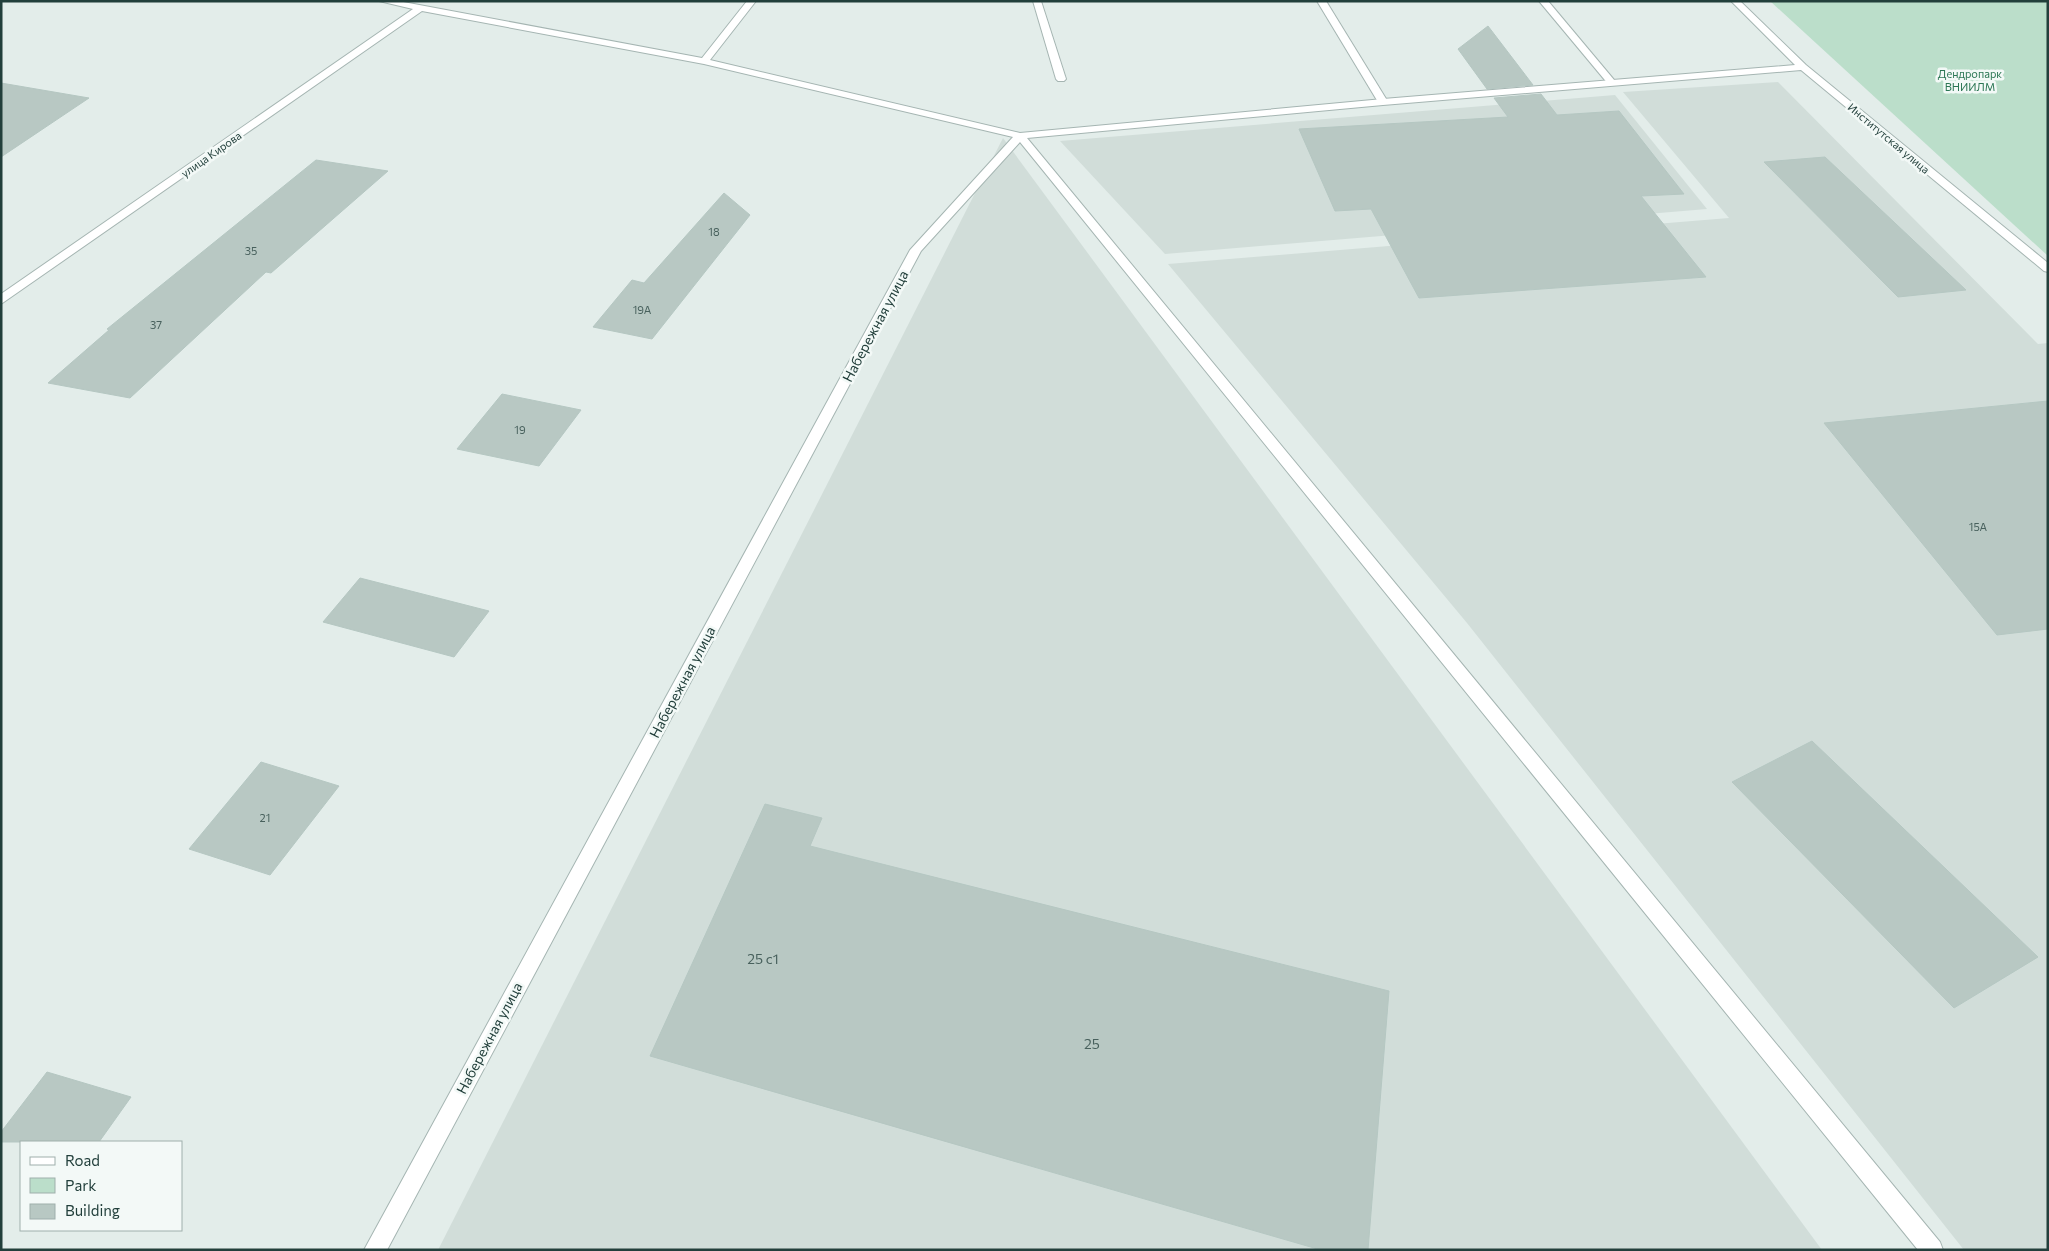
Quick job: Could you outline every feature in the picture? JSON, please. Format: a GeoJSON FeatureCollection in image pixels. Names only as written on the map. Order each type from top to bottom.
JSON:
{"type":"FeatureCollection","features":[{"type":"Feature","properties":{"kind":"street"},"geometry":{"type":"LineString","coordinates":[[383,1],[704,61],[1020,136],[1383,102],[1803,67]]}},
{"type":"Feature","properties":{"kind":"street"},"geometry":{"type":"LineString","coordinates":[[704,61],[752,1]]}},
{"type":"Feature","properties":{"kind":"street"},"geometry":{"type":"LineString","coordinates":[[1037,1],[1061,80]]}},
{"type":"Feature","properties":{"kind":"street"},"geometry":{"type":"LineString","coordinates":[[1321,1],[1383,102]]}},
{"type":"Feature","properties":{"kind":"street"},"geometry":{"type":"LineString","coordinates":[[1543,1],[1612,83]]}},
{"type":"Feature","properties":{"kind":"street","name":"Институтская улица"},"geometry":{"type":"LineString","coordinates":[[1735,1],[1803,67],[2048,269]]}},
{"type":"Feature","properties":{"kind":"street","name":"улица Кирова"},"geometry":{"type":"LineString","coordinates":[[1,300],[420,8]]}},
{"type":"Feature","properties":{"kind":"street"},"geometry":{"type":"LineString","coordinates":[[1020,136],[1932,1250]]}},
{"type":"Feature","properties":{"kind":"street","name":"Набережная улица"},"geometry":{"type":"LineString","coordinates":[[375,1250],[916,250],[1020,136]]}},
{"type":"Feature","properties":{"kind":"shaded area"},"geometry":{"type":"Polygon","coordinates":[[[1778,82],[2038,344],[2048,343],[2048,1250],[1964,1250],[1467,623],[1168,264],[1729,218],[1623,92],[1778,82]]]}},
{"type":"Feature","properties":{"kind":"shaded area"},"geometry":{"type":"Polygon","coordinates":[[[1615,95],[1707,209],[1165,254],[1060,141],[1615,95]]]}},
{"type":"Feature","properties":{"kind":"shaded area"},"geometry":{"type":"Polygon","coordinates":[[[1003,138],[1822,1250],[438,1250],[1003,138]]]}},
{"type":"Feature","properties":{"kind":"green space","name":"Дендропарк ВНИИЛМ"},"geometry":{"type":"Polygon","coordinates":[[[1770,1],[2048,1],[2048,256],[1770,1]]]}},
{"type":"Feature","properties":{"kind":"building"},"geometry":{"type":"Polygon","coordinates":[[[1488,26],[1533,85],[1487,89],[1458,49],[1488,26]]]}},
{"type":"Feature","properties":{"kind":"building"},"geometry":{"type":"Polygon","coordinates":[[[1,83],[89,98],[1,157],[1,83]]]}},
{"type":"Feature","properties":{"kind":"building"},"geometry":{"type":"Polygon","coordinates":[[[1541,94],[1557,115],[1619,111],[1684,194],[1641,196],[1706,277],[1419,298],[1371,209],[1335,211],[1299,129],[1508,117],[1494,98],[1541,94]]]}},
{"type":"Feature","properties":{"kind":"building"},"geometry":{"type":"Polygon","coordinates":[[[1825,157],[1966,290],[1898,297],[1764,162],[1825,157]]]}},
{"type":"Feature","properties":{"kind":"building"},"geometry":{"type":"Polygon","coordinates":[[[316,160],[388,171],[271,273],[266,272],[130,398],[48,383],[109,330],[107,329],[316,160]]]}},
{"type":"Feature","properties":{"kind":"building"},"geometry":{"type":"Polygon","coordinates":[[[724,193],[750,215],[652,339],[593,327],[632,280],[644,283],[724,193]]]}},
{"type":"Feature","properties":{"kind":"building"},"geometry":{"type":"Polygon","coordinates":[[[502,394],[581,410],[539,466],[457,449],[502,394]]]}},
{"type":"Feature","properties":{"kind":"building"},"geometry":{"type":"Polygon","coordinates":[[[2048,401],[2048,629],[1997,635],[1824,423],[2048,401]]]}},
{"type":"Feature","properties":{"kind":"building"},"geometry":{"type":"Polygon","coordinates":[[[360,578],[489,611],[454,657],[323,622],[360,578]]]}},
{"type":"Feature","properties":{"kind":"building"},"geometry":{"type":"Polygon","coordinates":[[[1812,741],[2038,957],[1954,1008],[1732,782],[1812,741]]]}},
{"type":"Feature","properties":{"kind":"building"},"geometry":{"type":"Polygon","coordinates":[[[261,762],[339,786],[270,875],[189,849],[261,762]]]}},
{"type":"Feature","properties":{"kind":"building"},"geometry":{"type":"Polygon","coordinates":[[[765,804],[822,818],[810,846],[1389,991],[1368,1250],[1321,1250],[650,1056],[765,804]]]}},
{"type":"Feature","properties":{"kind":"building"},"geometry":{"type":"Polygon","coordinates":[[[47,1072],[131,1097],[100,1141],[1,1142],[1,1132],[47,1072]]]}}]}
